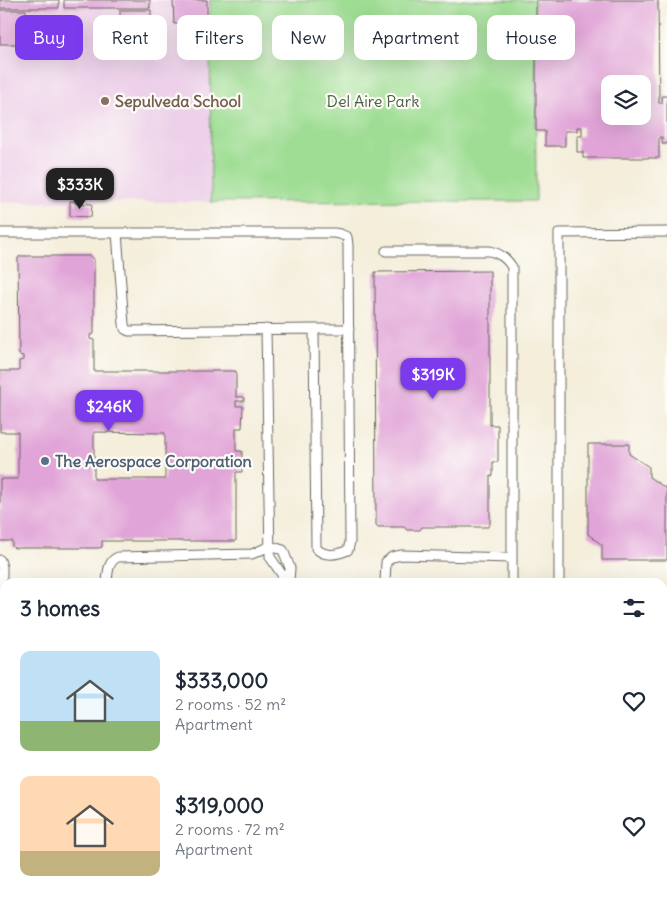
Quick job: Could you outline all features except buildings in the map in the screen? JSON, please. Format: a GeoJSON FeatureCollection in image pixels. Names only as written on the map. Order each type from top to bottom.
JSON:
{"type":"FeatureCollection","features":[{"type":"Feature","properties":{"kind":"lane"},"geometry":{"type":"LineString","coordinates":[[559,578],[559,233],[667,232]]}},
{"type":"Feature","properties":{"kind":"lane"},"geometry":{"type":"LineString","coordinates":[[0,233],[340,234],[347,237],[350,542],[348,550],[340,554],[323,554],[316,548],[314,329]]}},
{"type":"Feature","properties":{"kind":"lane"},"geometry":{"type":"LineString","coordinates":[[117,233],[125,329],[129,331],[349,329]]}},
{"type":"Feature","properties":{"kind":"lane"},"geometry":{"type":"LineString","coordinates":[[386,251],[490,252],[500,254],[512,267],[512,578]]}},
{"type":"Feature","properties":{"kind":"lane"},"geometry":{"type":"LineString","coordinates":[[266,329],[270,557],[285,578]]}},
{"type":"Feature","properties":{"kind":"lane"},"geometry":{"type":"LineString","coordinates":[[108,578],[108,569],[113,559],[118,557],[252,554],[270,546],[283,550],[290,568],[289,578]]}},
{"type":"Feature","properties":{"kind":"lane"},"geometry":{"type":"LineString","coordinates":[[386,578],[386,562],[392,557],[402,555],[512,558]]}},
{"type":"Feature","properties":{"kind":"lane"},"geometry":{"type":"LineString","coordinates":[[0,560],[2,578]]}},
{"type":"Feature","properties":{"kind":"shaded area","name":"Sepulveda School"},"geometry":{"type":"Polygon","coordinates":[[[0,0],[210,0],[210,15],[177,15],[177,60],[210,60],[211,202],[0,202],[0,0]]]}},
{"type":"Feature","properties":{"kind":"green space","name":"Del Aire Park"},"geometry":{"type":"Polygon","coordinates":[[[210,0],[535,0],[535,15],[487,15],[487,60],[535,60],[536,201],[211,202],[210,60],[262,60],[262,15],[210,15],[210,0]]]}},
{"type":"Feature","properties":{"kind":"place","name":"Sepulveda School"},"geometry":{"type":"Point","coordinates":[105,101]}},
{"type":"Feature","properties":{"kind":"place","name":"The Aerospace Corporation"},"geometry":{"type":"Point","coordinates":[45,461]}}]}
